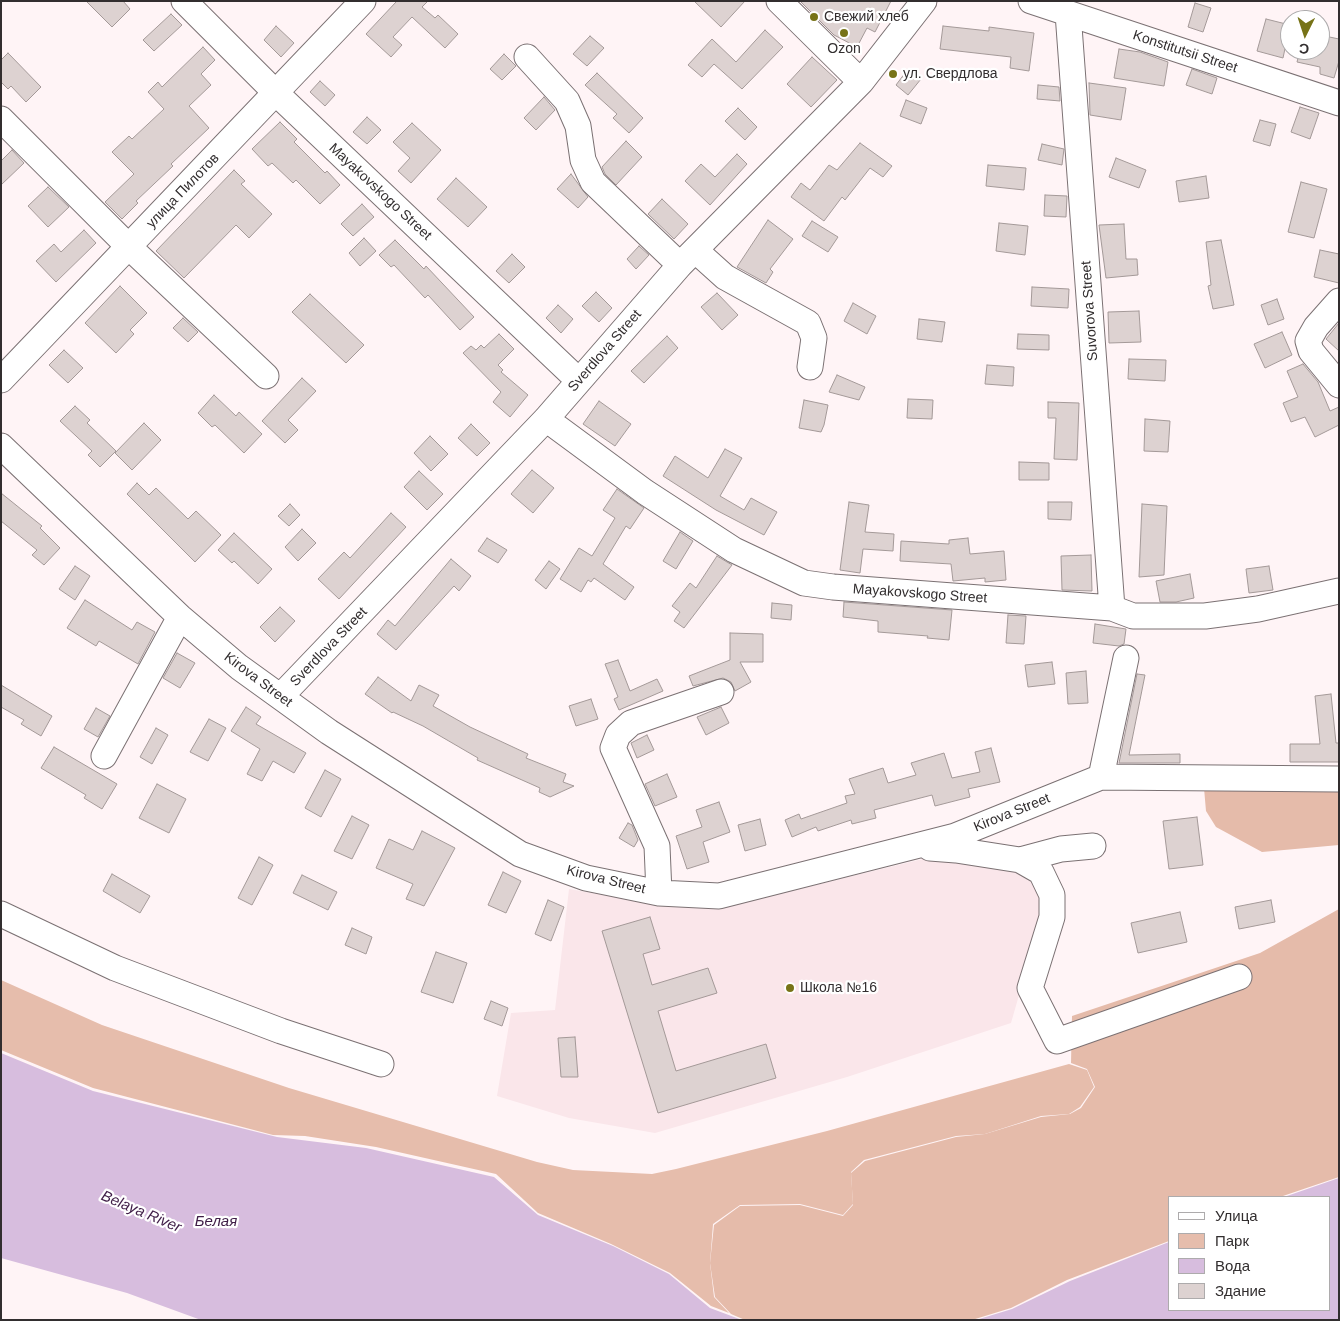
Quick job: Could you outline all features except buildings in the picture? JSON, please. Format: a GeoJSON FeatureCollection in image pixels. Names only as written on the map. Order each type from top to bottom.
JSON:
{"type":"FeatureCollection","features":[{"type":"Feature","properties":{"kind":"street","name":"Mayakovskogo Street"},"geometry":{"type":"LineString","coordinates":[[184,1],[277,94],[578,380]]}},
{"type":"Feature","properties":{"kind":"street","name":"улица Пилотов"},"geometry":{"type":"LineString","coordinates":[[1,380],[277,94],[363,1]]}},
{"type":"Feature","properties":{"kind":"street"},"geometry":{"type":"LineString","coordinates":[[778,1],[861,82]]}},
{"type":"Feature","properties":{"kind":"street","name":"Sverdlova Street"},"geometry":{"type":"LineString","coordinates":[[281,696],[310,668],[546,419],[578,380],[688,258],[861,82],[924,1]]}},
{"type":"Feature","properties":{"kind":"street","name":"Konstitutsii Street"},"geometry":{"type":"LineString","coordinates":[[1052,6],[1339,103]]}},
{"type":"Feature","properties":{"kind":"street","name":"Suvorova Street"},"geometry":{"type":"LineString","coordinates":[[1052,6],[1112,608]]}},
{"type":"Feature","properties":{"kind":"street"},"geometry":{"type":"LineString","coordinates":[[528,56],[566,101],[578,126],[583,160],[593,182],[688,258],[808,323],[814,338],[810,367]]}},
{"type":"Feature","properties":{"kind":"street"},"geometry":{"type":"LineString","coordinates":[[1,119],[129,247],[266,376]]}},
{"type":"Feature","properties":{"kind":"street"},"geometry":{"type":"LineString","coordinates":[[1339,301],[1316,327],[1308,341],[1311,351],[1339,385]]}},
{"type":"Feature","properties":{"kind":"street","name":"Mayakovskogo Street"},"geometry":{"type":"LineString","coordinates":[[546,419],[645,492],[734,550],[804,583],[833,587],[1112,608],[1133,616],[1205,616],[1258,609],[1339,591]]}},
{"type":"Feature","properties":{"kind":"street","name":"Kirova Street"},"geometry":{"type":"LineString","coordinates":[[1,446],[180,617],[239,668],[281,696],[329,732],[520,854],[586,878],[659,893],[719,896],[955,836],[1101,777],[1339,779]]}},
{"type":"Feature","properties":{"kind":"street"},"geometry":{"type":"LineString","coordinates":[[104,756],[180,617]]}},
{"type":"Feature","properties":{"kind":"street"},"geometry":{"type":"LineString","coordinates":[[1101,777],[1126,658]]}},
{"type":"Feature","properties":{"kind":"street"},"geometry":{"type":"LineString","coordinates":[[659,893],[657,846],[613,748],[618,735],[631,723],[721,692]]}},
{"type":"Feature","properties":{"kind":"street"},"geometry":{"type":"LineString","coordinates":[[1020,860],[1061,849],[1093,846]]}},
{"type":"Feature","properties":{"kind":"street"},"geometry":{"type":"LineString","coordinates":[[910,847],[956,850],[1020,860],[1041,872],[1052,895],[1052,917],[1030,988],[1057,1040],[1240,977]]}},
{"type":"Feature","properties":{"kind":"street"},"geometry":{"type":"LineString","coordinates":[[1,914],[115,968],[281,1031],[381,1064]]}},
{"type":"Feature","properties":{"kind":"shaded area"},"geometry":{"type":"Polygon","coordinates":[[[1204,788],[1339,790],[1339,845],[1262,852],[1216,827],[1206,811],[1204,788]]]}},
{"type":"Feature","properties":{"kind":"shaded area","name":"Школа №16"},"geometry":{"type":"Polygon","coordinates":[[[931,857],[995,863],[1032,875],[1042,896],[1040,922],[1011,1023],[847,1077],[655,1133],[569,1118],[497,1096],[511,1013],[555,1010],[569,889],[645,902],[707,906],[745,902],[931,857]]]}},
{"type":"Feature","properties":{"kind":"shaded area"},"geometry":{"type":"Polygon","coordinates":[[[1339,909],[1339,1177],[1283,1196],[1168,1196],[1168,1241],[1067,1280],[1011,1308],[972,1320],[745,1320],[731,1314],[715,1297],[710,1263],[714,1225],[740,1206],[800,1205],[843,1216],[853,1205],[851,1173],[865,1161],[956,1137],[985,1134],[1041,1117],[1070,1114],[1081,1108],[1095,1087],[1087,1069],[1071,1063],[1072,1016],[1260,953],[1339,909]]]}},
{"type":"Feature","properties":{"kind":"green space"},"geometry":{"type":"Polygon","coordinates":[[[1,980],[102,1025],[289,1088],[537,1162],[573,1170],[652,1174],[676,1169],[827,1131],[1069,1064],[1087,1070],[1094,1087],[1080,1107],[1069,1114],[1041,1116],[985,1134],[956,1136],[864,1160],[851,1172],[853,1204],[843,1215],[800,1204],[740,1205],[713,1224],[710,1263],[714,1297],[729,1313],[711,1306],[670,1273],[611,1244],[538,1213],[496,1174],[376,1147],[305,1136],[273,1135],[93,1088],[1,1050],[1,980]]]}},
{"type":"Feature","properties":{"kind":"water","name":"Белая"},"geometry":{"type":"Polygon","coordinates":[[[1,1053],[93,1091],[277,1137],[366,1148],[494,1177],[538,1215],[613,1246],[669,1274],[710,1308],[742,1320],[201,1320],[127,1293],[1,1258],[1,1053]]]}},
{"type":"Feature","properties":{"kind":"water"},"geometry":{"type":"Polygon","coordinates":[[[1339,1178],[1339,1320],[976,1320],[1012,1309],[1070,1281],[1168,1242],[1168,1311],[1330,1311],[1330,1196],[1287,1196],[1339,1178]]]}},
{"type":"Feature","properties":{"kind":"place","name":"Свежий хлеб"},"geometry":{"type":"Point","coordinates":[814,17]}},
{"type":"Feature","properties":{"kind":"place","name":"Ozon"},"geometry":{"type":"Point","coordinates":[844,33]}},
{"type":"Feature","properties":{"kind":"place","name":"ул. Свердлова"},"geometry":{"type":"Point","coordinates":[893,74]}},
{"type":"Feature","properties":{"kind":"place","name":"Школа №16"},"geometry":{"type":"Point","coordinates":[790,988]}},
{"type":"Feature","properties":{"kind":"water label","name":"Belaya River"},"geometry":{"type":"Point","coordinates":[141,1212]}}]}
